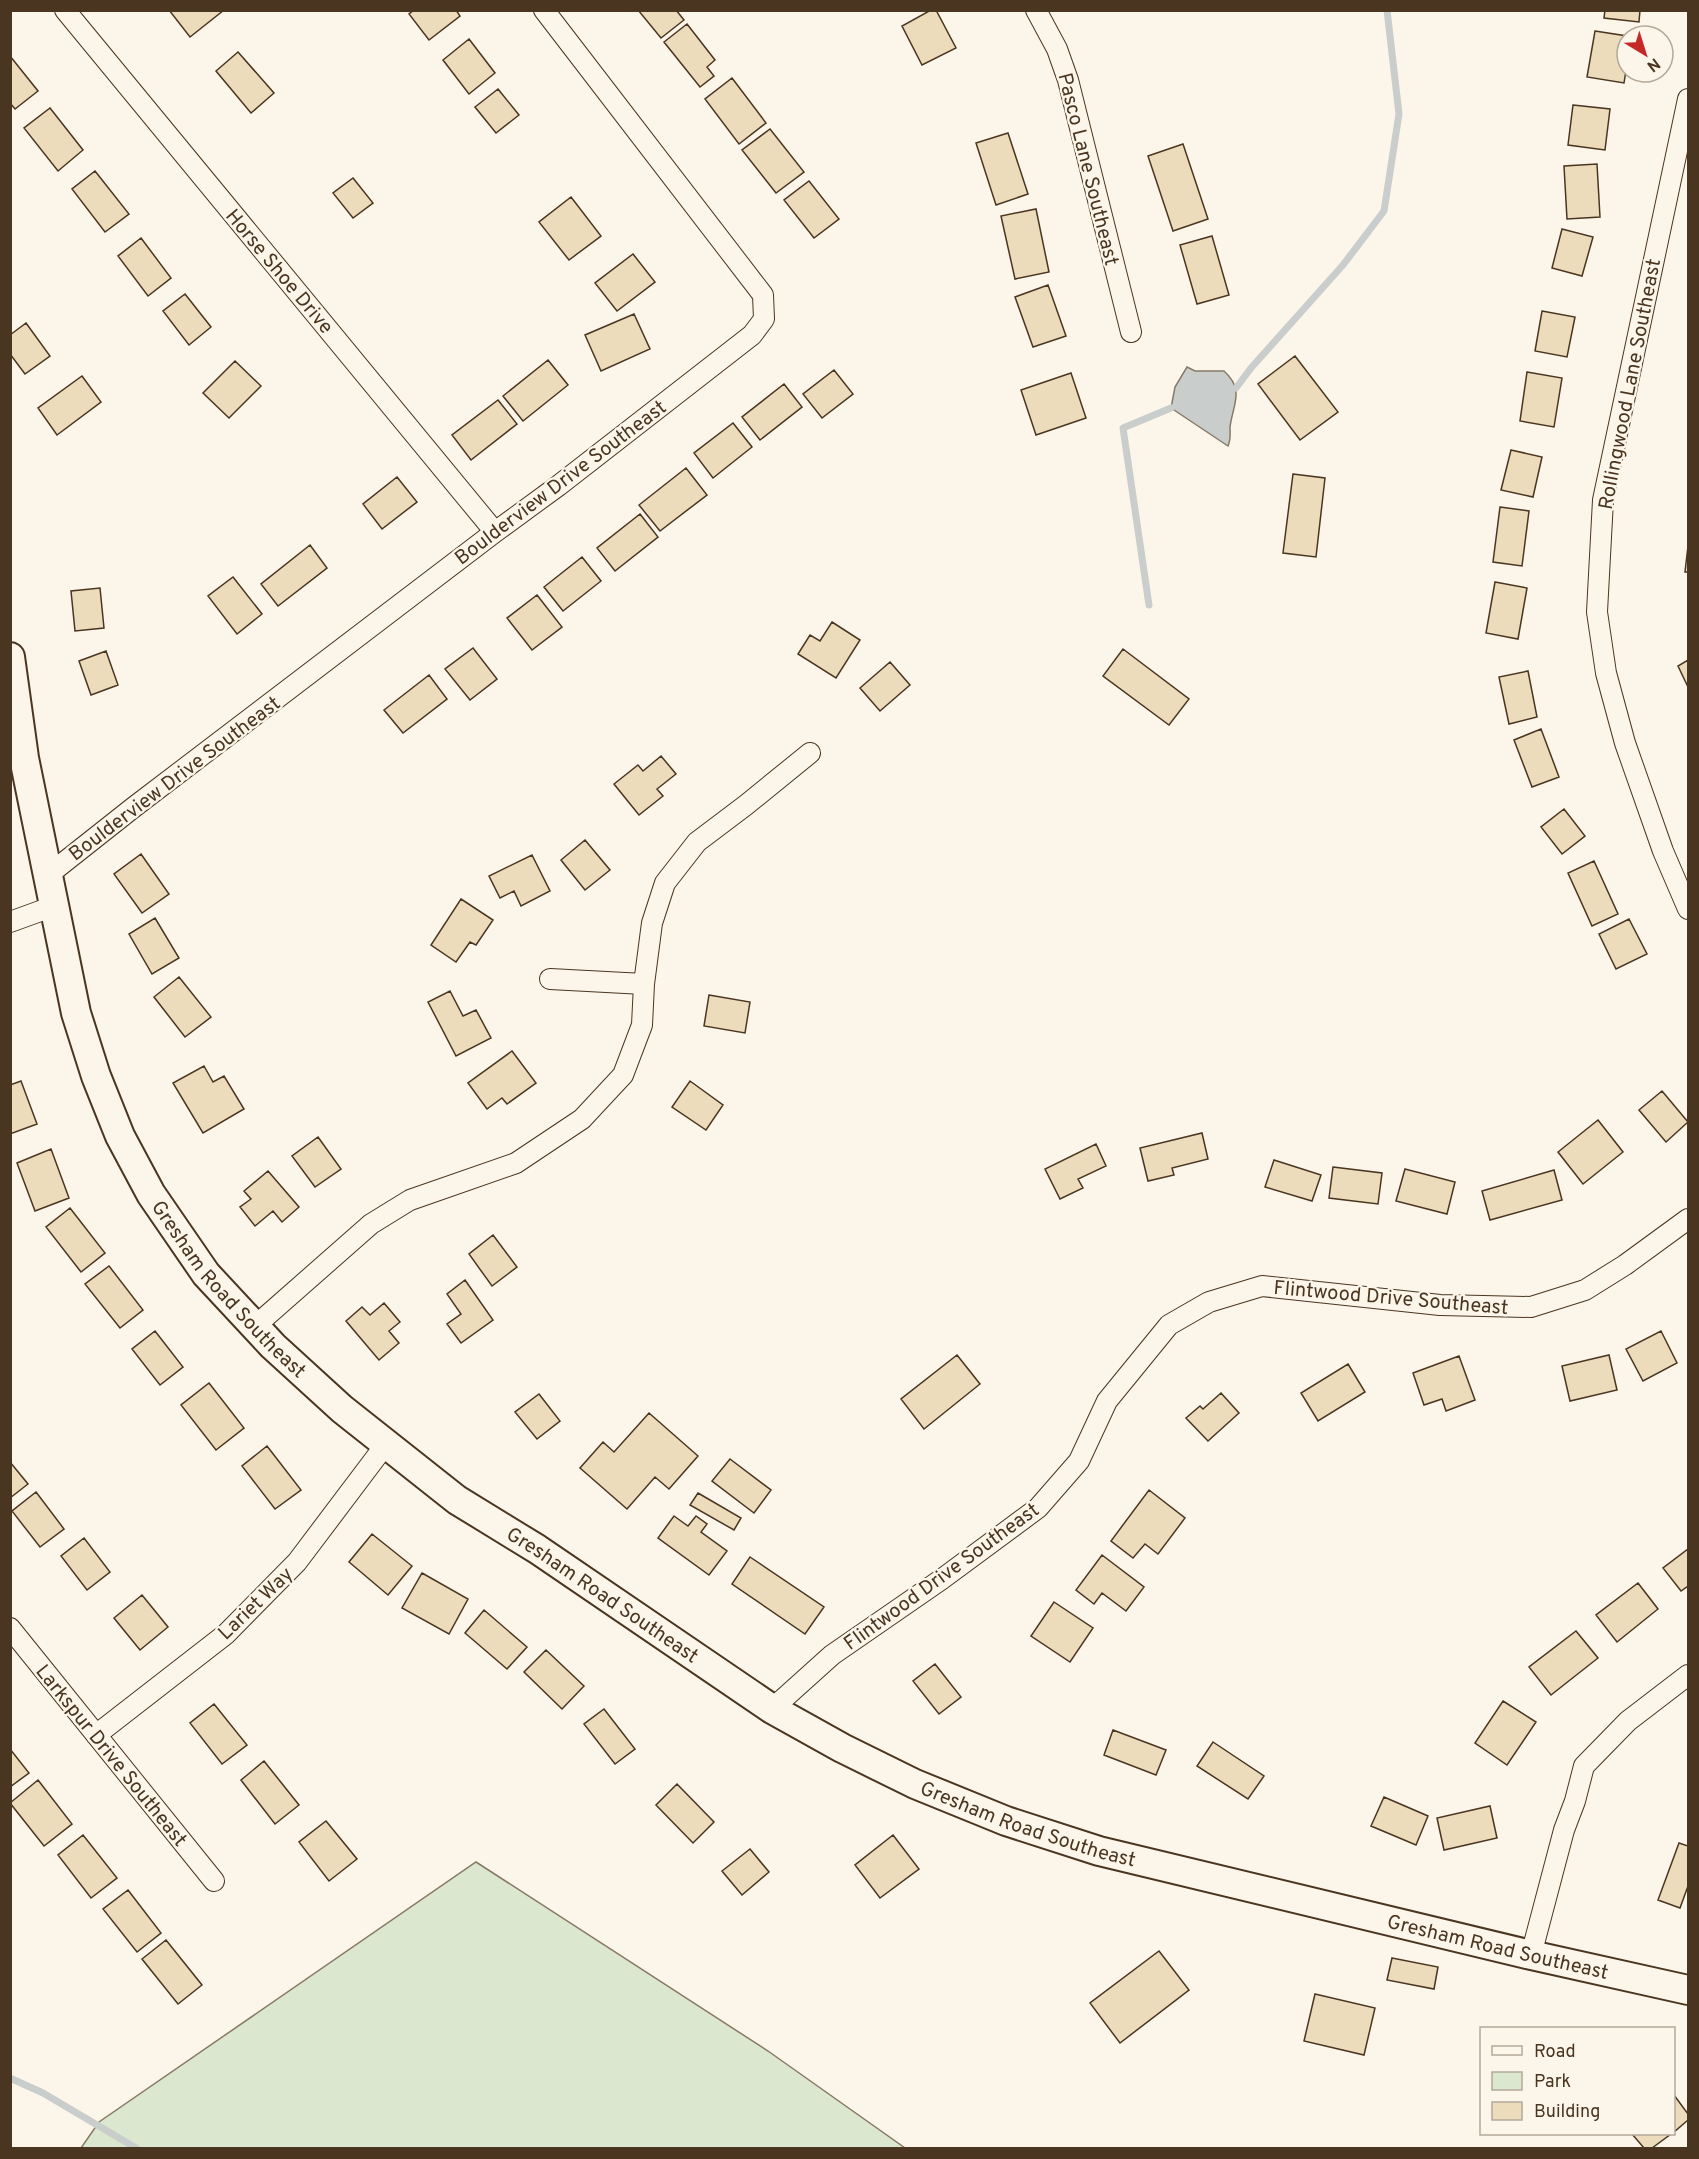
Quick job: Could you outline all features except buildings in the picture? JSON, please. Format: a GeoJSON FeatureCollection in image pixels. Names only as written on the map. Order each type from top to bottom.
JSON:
{"type":"FeatureCollection","features":[{"type":"Feature","properties":{"kind":"street","name":"Horse Shoe Drive"},"geometry":{"type":"LineString","coordinates":[[65,10],[495,532]]}},
{"type":"Feature","properties":{"kind":"street","name":"Boulderview Drive Southeast"},"geometry":{"type":"LineString","coordinates":[[48,875],[134,807],[558,486],[752,335],[764,319],[763,295],[544,10]]}},
{"type":"Feature","properties":{"kind":"street","name":"Pasco Lane Southeast"},"geometry":{"type":"LineString","coordinates":[[1036,10],[1057,49],[1068,80],[1131,332]]}},
{"type":"Feature","properties":{"kind":"street","name":"Rollingwood Lane Southeast"},"geometry":{"type":"LineString","coordinates":[[1689,99],[1603,500],[1597,612],[1606,673],[1625,743],[1663,851],[1689,909]]}},
{"type":"Feature","properties":{"kind":"street","name":"Gresham Road Southeast"},"geometry":{"type":"LineString","coordinates":[[10,657],[24,758],[76,1013],[96,1076],[120,1136],[168,1221],[207,1274],[254,1327],[342,1409],[386,1444],[457,1500],[537,1549],[772,1709],[842,1748],[915,1784],[1016,1825],[1099,1851],[1689,1990]]}},
{"type":"Feature","properties":{"kind":"street"},"geometry":{"type":"LineString","coordinates":[[254,1327],[371,1224],[410,1200],[516,1163],[582,1119],[623,1075],[642,1025],[644,984],[652,923],[665,883],[698,842],[810,753]]}},
{"type":"Feature","properties":{"kind":"street"},"geometry":{"type":"LineString","coordinates":[[10,922],[54,906]]}},
{"type":"Feature","properties":{"kind":"street"},"geometry":{"type":"LineString","coordinates":[[550,979],[644,984]]}},
{"type":"Feature","properties":{"kind":"street","name":"Flintwood Drive Southeast"},"geometry":{"type":"LineString","coordinates":[[772,1709],[832,1655],[942,1579],[1038,1508],[1079,1461],[1107,1401],[1169,1325],[1209,1302],[1262,1286],[1440,1305],[1531,1307],[1585,1290],[1625,1266],[1689,1219]]}},
{"type":"Feature","properties":{"kind":"street","name":"Lariet Way"},"geometry":{"type":"LineString","coordinates":[[96,1735],[226,1634],[297,1562],[386,1444]]}},
{"type":"Feature","properties":{"kind":"street","name":"Larkspur Drive Southeast"},"geometry":{"type":"LineString","coordinates":[[10,1628],[214,1881]]}},
{"type":"Feature","properties":{"kind":"street"},"geometry":{"type":"LineString","coordinates":[[1531,1954],[1564,1830],[1575,1801],[1584,1766],[1628,1721],[1689,1675]]}},
{"type":"Feature","properties":{"kind":"green space"},"geometry":{"type":"Polygon","coordinates":[[[476,1862],[768,2051],[905,2148],[81,2148],[99,2122],[476,1862]]]}},
{"type":"Feature","properties":{"kind":"shaded area"},"geometry":{"type":"Polygon","coordinates":[[[1187,367],[1195,371],[1224,371],[1234,385],[1236,398],[1228,446],[1171,408],[1175,387],[1187,367]]]}},
{"type":"Feature","properties":{"kind":"waterway"},"geometry":{"type":"LineString","coordinates":[[1236,388],[1251,368],[1343,265],[1384,211],[1399,114],[1387,10]]}},
{"type":"Feature","properties":{"kind":"waterway"},"geometry":{"type":"LineString","coordinates":[[1149,605],[1123,428],[1171,408]]}},
{"type":"Feature","properties":{"kind":"waterway"},"geometry":{"type":"LineString","coordinates":[[10,2078],[43,2093],[136,2148]]}}]}
